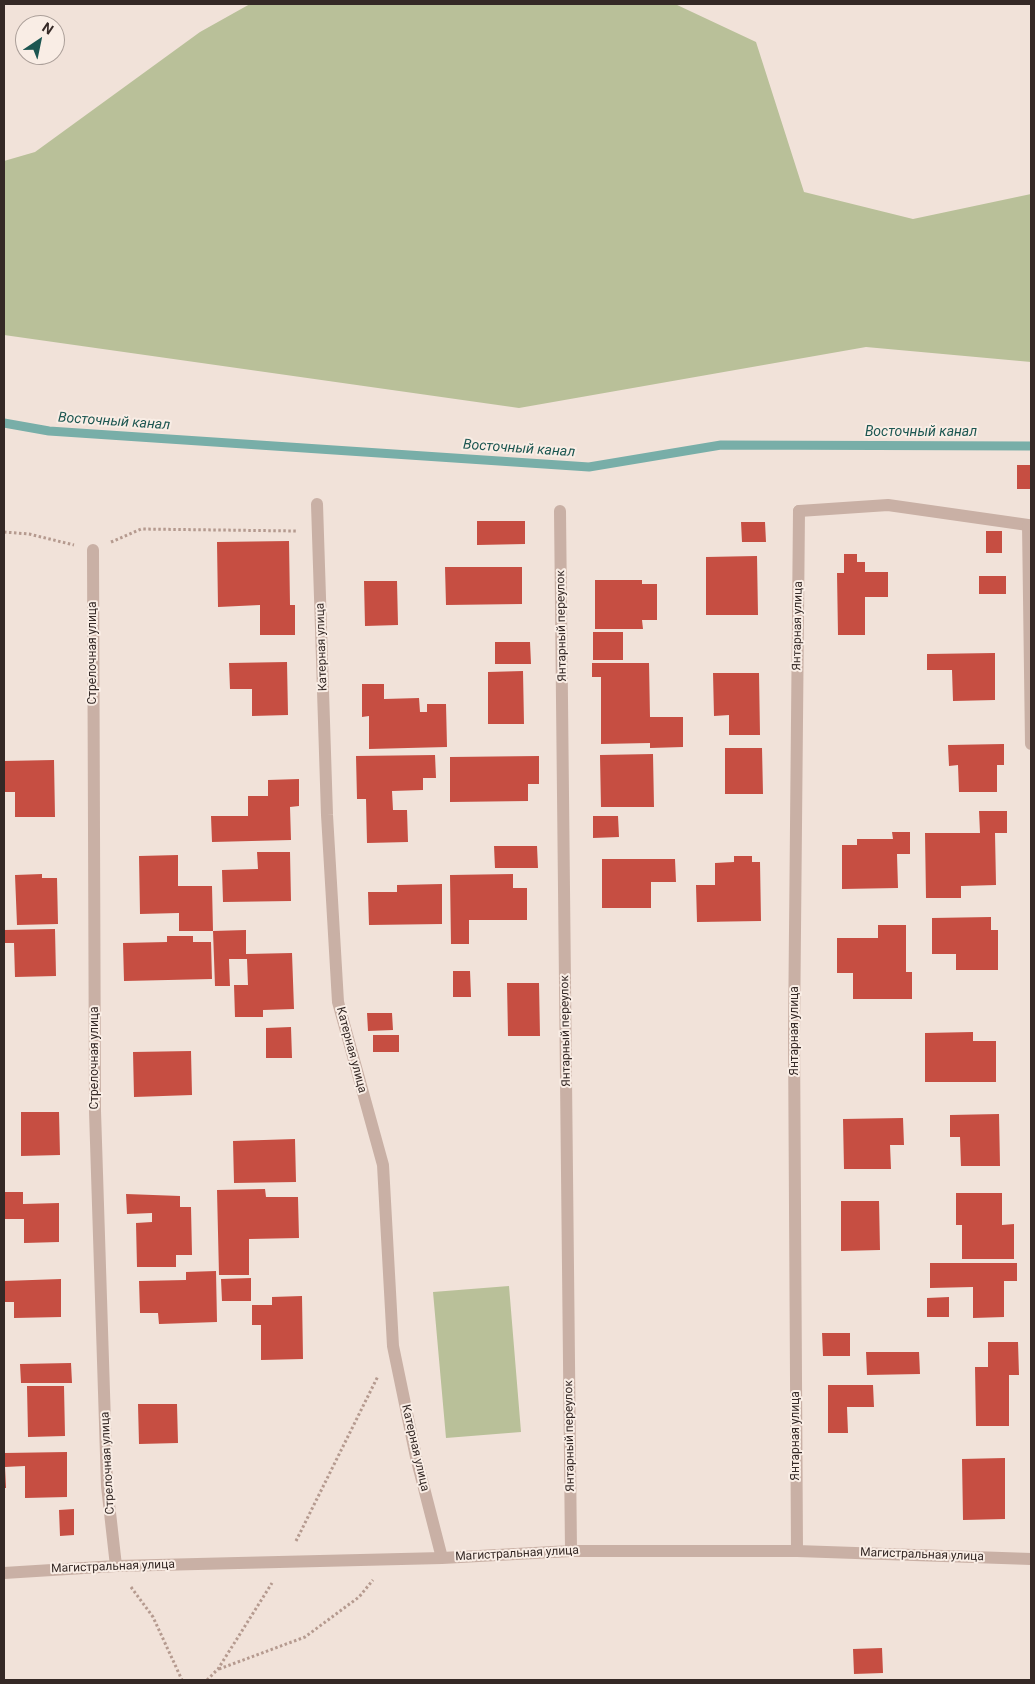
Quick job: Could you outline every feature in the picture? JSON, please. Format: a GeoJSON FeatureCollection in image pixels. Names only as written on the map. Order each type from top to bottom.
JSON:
{"type":"FeatureCollection","features":[{"type":"Feature","properties":{"kind":"street","name":"Катерная улица"},"geometry":{"type":"LineString","coordinates":[[317,504],[327,815],[338,1002],[383,1165],[393,1346],[416,1457],[442,1558]]}},
{"type":"Feature","properties":{"kind":"street","name":"Янтарная улица"},"geometry":{"type":"LineString","coordinates":[[797,1551],[794,1035],[799,511],[888,505],[1028,525],[1031,744]]}},
{"type":"Feature","properties":{"kind":"street","name":"Янтарный переулок"},"geometry":{"type":"LineString","coordinates":[[560,511],[571,1551]]}},
{"type":"Feature","properties":{"kind":"street","name":"Стрелочная улица"},"geometry":{"type":"LineString","coordinates":[[93,550],[96,1111],[107,1486],[116,1566]]}},
{"type":"Feature","properties":{"kind":"street","name":"Магистральная улица"},"geometry":{"type":"LineString","coordinates":[[4,1573],[116,1566],[442,1558],[571,1551],[797,1551],[1031,1559]]}},
{"type":"Feature","properties":{"kind":"path"},"geometry":{"type":"LineString","coordinates":[[4,532],[29,534],[93,550],[141,529],[318,532]]}},
{"type":"Feature","properties":{"kind":"path"},"geometry":{"type":"LineString","coordinates":[[208,1680],[218,1669],[285,1562],[393,1346]]}},
{"type":"Feature","properties":{"kind":"path"},"geometry":{"type":"LineString","coordinates":[[218,1669],[305,1637],[359,1598],[391,1559]]}},
{"type":"Feature","properties":{"kind":"path"},"geometry":{"type":"LineString","coordinates":[[116,1566],[153,1617],[182,1680]]}},
{"type":"Feature","properties":{"kind":"green space"},"geometry":{"type":"Polygon","coordinates":[[[250,4],[675,4],[756,42],[804,192],[913,219],[1031,194],[1031,362],[866,347],[519,408],[4,335],[4,161],[35,152],[200,32],[250,4]]]}},
{"type":"Feature","properties":{"kind":"green space"},"geometry":{"type":"Polygon","coordinates":[[[509,1286],[521,1432],[446,1438],[433,1292],[509,1286]]]}},
{"type":"Feature","properties":{"kind":"building"},"geometry":{"type":"Polygon","coordinates":[[[1017,465],[1031,465],[1031,489],[1017,489],[1017,465]]]}},
{"type":"Feature","properties":{"kind":"building"},"geometry":{"type":"Polygon","coordinates":[[[477,521],[525,521],[525,544],[477,545],[477,521]]]}},
{"type":"Feature","properties":{"kind":"building"},"geometry":{"type":"Polygon","coordinates":[[[741,522],[765,522],[766,542],[742,542],[741,522]]]}},
{"type":"Feature","properties":{"kind":"building"},"geometry":{"type":"Polygon","coordinates":[[[986,531],[1002,531],[1002,553],[986,553],[986,531]]]}},
{"type":"Feature","properties":{"kind":"building"},"geometry":{"type":"Polygon","coordinates":[[[289,541],[290,605],[295,605],[295,635],[260,635],[260,605],[218,607],[217,542],[289,541]]]}},
{"type":"Feature","properties":{"kind":"building"},"geometry":{"type":"Polygon","coordinates":[[[844,554],[857,554],[857,562],[865,562],[865,572],[888,572],[888,597],[865,597],[865,635],[838,635],[837,573],[844,573],[844,554]]]}},
{"type":"Feature","properties":{"kind":"building"},"geometry":{"type":"Polygon","coordinates":[[[757,556],[758,615],[706,615],[706,557],[757,556]]]}},
{"type":"Feature","properties":{"kind":"building"},"geometry":{"type":"Polygon","coordinates":[[[445,567],[522,567],[522,604],[446,605],[445,567]]]}},
{"type":"Feature","properties":{"kind":"building"},"geometry":{"type":"Polygon","coordinates":[[[979,576],[1006,576],[1006,594],[979,594],[979,576]]]}},
{"type":"Feature","properties":{"kind":"building"},"geometry":{"type":"Polygon","coordinates":[[[595,580],[642,580],[642,584],[657,584],[657,620],[642,620],[643,629],[595,629],[595,580]]]}},
{"type":"Feature","properties":{"kind":"building"},"geometry":{"type":"Polygon","coordinates":[[[364,581],[397,581],[398,625],[365,626],[364,581]]]}},
{"type":"Feature","properties":{"kind":"building"},"geometry":{"type":"Polygon","coordinates":[[[593,632],[623,632],[623,660],[593,660],[593,632]]]}},
{"type":"Feature","properties":{"kind":"building"},"geometry":{"type":"Polygon","coordinates":[[[495,642],[530,642],[531,664],[495,664],[495,642]]]}},
{"type":"Feature","properties":{"kind":"building"},"geometry":{"type":"Polygon","coordinates":[[[995,653],[995,700],[953,701],[952,670],[927,670],[927,654],[995,653]]]}},
{"type":"Feature","properties":{"kind":"building"},"geometry":{"type":"Polygon","coordinates":[[[287,662],[288,715],[252,716],[252,689],[230,689],[229,663],[287,662]]]}},
{"type":"Feature","properties":{"kind":"building"},"geometry":{"type":"Polygon","coordinates":[[[592,663],[649,663],[650,717],[683,717],[683,747],[650,748],[650,743],[601,744],[601,677],[592,677],[592,663]]]}},
{"type":"Feature","properties":{"kind":"building"},"geometry":{"type":"Polygon","coordinates":[[[523,671],[524,724],[488,724],[488,672],[523,671]]]}},
{"type":"Feature","properties":{"kind":"building"},"geometry":{"type":"Polygon","coordinates":[[[713,673],[759,673],[760,735],[729,735],[729,715],[714,716],[713,673]]]}},
{"type":"Feature","properties":{"kind":"building"},"geometry":{"type":"Polygon","coordinates":[[[362,684],[384,684],[384,699],[419,698],[420,712],[427,712],[427,704],[446,704],[447,747],[369,749],[369,716],[362,717],[362,684]]]}},
{"type":"Feature","properties":{"kind":"building"},"geometry":{"type":"Polygon","coordinates":[[[1004,744],[1004,765],[997,765],[997,792],[959,792],[958,765],[949,766],[948,745],[1004,744]]]}},
{"type":"Feature","properties":{"kind":"building"},"geometry":{"type":"Polygon","coordinates":[[[725,748],[762,748],[763,794],[725,794],[725,748]]]}},
{"type":"Feature","properties":{"kind":"building"},"geometry":{"type":"Polygon","coordinates":[[[653,754],[654,807],[601,807],[600,755],[653,754]]]}},
{"type":"Feature","properties":{"kind":"building"},"geometry":{"type":"Polygon","coordinates":[[[435,755],[436,778],[423,778],[423,790],[392,791],[393,810],[407,810],[408,842],[367,843],[366,799],[357,799],[356,756],[435,755]]]}},
{"type":"Feature","properties":{"kind":"building"},"geometry":{"type":"Polygon","coordinates":[[[539,756],[539,784],[528,784],[528,801],[450,802],[450,757],[539,756]]]}},
{"type":"Feature","properties":{"kind":"building"},"geometry":{"type":"Polygon","coordinates":[[[54,760],[55,817],[15,817],[15,792],[4,792],[4,761],[54,760]]]}},
{"type":"Feature","properties":{"kind":"building"},"geometry":{"type":"Polygon","coordinates":[[[299,779],[299,806],[290,807],[291,840],[212,842],[211,816],[248,816],[248,796],[268,796],[268,780],[299,779]]]}},
{"type":"Feature","properties":{"kind":"building"},"geometry":{"type":"Polygon","coordinates":[[[979,811],[1007,811],[1007,833],[995,833],[996,885],[961,886],[961,898],[926,898],[925,833],[980,833],[979,811]]]}},
{"type":"Feature","properties":{"kind":"building"},"geometry":{"type":"Polygon","coordinates":[[[593,816],[618,816],[619,837],[593,838],[593,816]]]}},
{"type":"Feature","properties":{"kind":"building"},"geometry":{"type":"Polygon","coordinates":[[[892,832],[910,832],[910,854],[897,854],[898,888],[842,889],[842,845],[857,845],[857,839],[893,839],[892,832]]]}},
{"type":"Feature","properties":{"kind":"building"},"geometry":{"type":"Polygon","coordinates":[[[494,846],[537,846],[538,868],[495,868],[494,846]]]}},
{"type":"Feature","properties":{"kind":"building"},"geometry":{"type":"Polygon","coordinates":[[[257,852],[290,852],[291,901],[223,902],[222,870],[258,869],[257,852]]]}},
{"type":"Feature","properties":{"kind":"building"},"geometry":{"type":"Polygon","coordinates":[[[178,855],[178,886],[212,886],[213,931],[179,931],[179,913],[140,914],[139,856],[178,855]]]}},
{"type":"Feature","properties":{"kind":"building"},"geometry":{"type":"Polygon","coordinates":[[[734,856],[752,856],[752,862],[760,862],[761,921],[697,922],[696,885],[715,885],[715,863],[734,862],[734,856]]]}},
{"type":"Feature","properties":{"kind":"building"},"geometry":{"type":"Polygon","coordinates":[[[602,859],[675,859],[676,882],[651,882],[651,908],[602,908],[602,859]]]}},
{"type":"Feature","properties":{"kind":"building"},"geometry":{"type":"Polygon","coordinates":[[[42,874],[42,878],[57,878],[58,924],[17,925],[15,875],[42,874]]]}},
{"type":"Feature","properties":{"kind":"building"},"geometry":{"type":"Polygon","coordinates":[[[513,874],[513,888],[527,888],[527,920],[469,920],[469,944],[451,944],[450,875],[513,874]]]}},
{"type":"Feature","properties":{"kind":"building"},"geometry":{"type":"Polygon","coordinates":[[[442,884],[442,924],[369,925],[368,892],[397,892],[397,885],[442,884]]]}},
{"type":"Feature","properties":{"kind":"building"},"geometry":{"type":"Polygon","coordinates":[[[991,917],[991,930],[998,930],[998,970],[956,970],[956,954],[932,954],[932,918],[991,917]]]}},
{"type":"Feature","properties":{"kind":"building"},"geometry":{"type":"Polygon","coordinates":[[[878,925],[906,925],[906,972],[912,972],[912,999],[853,999],[853,973],[837,973],[837,938],[878,938],[878,925]]]}},
{"type":"Feature","properties":{"kind":"building"},"geometry":{"type":"Polygon","coordinates":[[[55,929],[56,976],[15,977],[14,943],[4,943],[4,930],[55,929]]]}},
{"type":"Feature","properties":{"kind":"building"},"geometry":{"type":"Polygon","coordinates":[[[246,930],[246,954],[292,953],[294,1009],[263,1010],[263,1017],[235,1017],[234,985],[248,985],[247,959],[229,959],[230,986],[215,986],[213,931],[246,930]]]}},
{"type":"Feature","properties":{"kind":"building"},"geometry":{"type":"Polygon","coordinates":[[[167,936],[193,936],[193,942],[211,942],[212,979],[124,981],[123,943],[167,942],[167,936]]]}},
{"type":"Feature","properties":{"kind":"building"},"geometry":{"type":"Polygon","coordinates":[[[453,971],[470,971],[471,997],[453,997],[453,971]]]}},
{"type":"Feature","properties":{"kind":"building"},"geometry":{"type":"Polygon","coordinates":[[[507,983],[539,983],[540,1036],[508,1036],[507,983]]]}},
{"type":"Feature","properties":{"kind":"building"},"geometry":{"type":"Polygon","coordinates":[[[367,1013],[392,1013],[393,1030],[368,1031],[367,1013]]]}},
{"type":"Feature","properties":{"kind":"building"},"geometry":{"type":"Polygon","coordinates":[[[291,1027],[292,1058],[266,1058],[266,1028],[291,1027]]]}},
{"type":"Feature","properties":{"kind":"building"},"geometry":{"type":"Polygon","coordinates":[[[973,1032],[973,1041],[996,1041],[996,1082],[925,1082],[925,1033],[973,1032]]]}},
{"type":"Feature","properties":{"kind":"building"},"geometry":{"type":"Polygon","coordinates":[[[373,1035],[399,1035],[399,1052],[373,1052],[373,1035]]]}},
{"type":"Feature","properties":{"kind":"building"},"geometry":{"type":"Polygon","coordinates":[[[191,1051],[192,1095],[134,1097],[133,1052],[191,1051]]]}},
{"type":"Feature","properties":{"kind":"building"},"geometry":{"type":"Polygon","coordinates":[[[21,1112],[59,1112],[60,1155],[21,1156],[21,1112]]]}},
{"type":"Feature","properties":{"kind":"building"},"geometry":{"type":"Polygon","coordinates":[[[999,1114],[1000,1166],[961,1166],[960,1137],[950,1137],[950,1115],[999,1114]]]}},
{"type":"Feature","properties":{"kind":"building"},"geometry":{"type":"Polygon","coordinates":[[[903,1118],[904,1145],[890,1145],[891,1169],[844,1169],[843,1119],[903,1118]]]}},
{"type":"Feature","properties":{"kind":"building"},"geometry":{"type":"Polygon","coordinates":[[[295,1139],[296,1182],[234,1183],[233,1141],[295,1139]]]}},
{"type":"Feature","properties":{"kind":"building"},"geometry":{"type":"Polygon","coordinates":[[[265,1189],[266,1197],[298,1197],[299,1238],[249,1239],[249,1275],[219,1275],[217,1190],[265,1189]]]}},
{"type":"Feature","properties":{"kind":"building"},"geometry":{"type":"Polygon","coordinates":[[[4,1192],[23,1192],[23,1204],[59,1203],[59,1242],[24,1243],[24,1219],[4,1219],[4,1192]]]}},
{"type":"Feature","properties":{"kind":"building"},"geometry":{"type":"Polygon","coordinates":[[[956,1193],[1002,1193],[1002,1225],[1014,1224],[1014,1259],[962,1259],[962,1225],[956,1225],[956,1193]]]}},
{"type":"Feature","properties":{"kind":"building"},"geometry":{"type":"Polygon","coordinates":[[[126,1194],[180,1196],[180,1207],[191,1207],[192,1255],[176,1255],[176,1267],[137,1267],[136,1223],[152,1222],[152,1213],[127,1214],[126,1194]]]}},
{"type":"Feature","properties":{"kind":"building"},"geometry":{"type":"Polygon","coordinates":[[[841,1201],[879,1201],[880,1250],[841,1251],[841,1201]]]}},
{"type":"Feature","properties":{"kind":"building"},"geometry":{"type":"Polygon","coordinates":[[[930,1263],[1017,1263],[1017,1281],[1004,1281],[1004,1317],[973,1318],[973,1287],[930,1288],[930,1263]]]}},
{"type":"Feature","properties":{"kind":"building"},"geometry":{"type":"Polygon","coordinates":[[[216,1271],[217,1322],[159,1324],[158,1313],[140,1313],[139,1281],[186,1280],[186,1272],[216,1271]]]}},
{"type":"Feature","properties":{"kind":"building"},"geometry":{"type":"Polygon","coordinates":[[[251,1278],[251,1301],[222,1301],[221,1279],[251,1278]]]}},
{"type":"Feature","properties":{"kind":"building"},"geometry":{"type":"Polygon","coordinates":[[[61,1279],[61,1317],[14,1318],[14,1302],[4,1302],[4,1281],[61,1279]]]}},
{"type":"Feature","properties":{"kind":"building"},"geometry":{"type":"Polygon","coordinates":[[[302,1296],[303,1359],[261,1360],[261,1325],[252,1325],[252,1305],[272,1305],[272,1297],[302,1296]]]}},
{"type":"Feature","properties":{"kind":"building"},"geometry":{"type":"Polygon","coordinates":[[[949,1297],[949,1317],[927,1317],[927,1298],[949,1297]]]}},
{"type":"Feature","properties":{"kind":"building"},"geometry":{"type":"Polygon","coordinates":[[[822,1333],[850,1333],[850,1356],[823,1356],[822,1333]]]}},
{"type":"Feature","properties":{"kind":"building"},"geometry":{"type":"Polygon","coordinates":[[[988,1342],[1018,1342],[1019,1375],[1009,1375],[1009,1426],[976,1426],[975,1367],[988,1367],[988,1342]]]}},
{"type":"Feature","properties":{"kind":"building"},"geometry":{"type":"Polygon","coordinates":[[[866,1352],[919,1352],[920,1374],[867,1375],[866,1352]]]}},
{"type":"Feature","properties":{"kind":"building"},"geometry":{"type":"Polygon","coordinates":[[[71,1363],[72,1383],[21,1383],[20,1364],[71,1363]]]}},
{"type":"Feature","properties":{"kind":"building"},"geometry":{"type":"Polygon","coordinates":[[[828,1385],[873,1385],[874,1407],[847,1407],[848,1433],[828,1433],[828,1385]]]}},
{"type":"Feature","properties":{"kind":"building"},"geometry":{"type":"Polygon","coordinates":[[[27,1386],[64,1386],[65,1436],[28,1437],[27,1386]]]}},
{"type":"Feature","properties":{"kind":"building"},"geometry":{"type":"Polygon","coordinates":[[[138,1404],[177,1404],[178,1443],[139,1444],[138,1404]]]}},
{"type":"Feature","properties":{"kind":"building"},"geometry":{"type":"Polygon","coordinates":[[[67,1452],[67,1497],[25,1498],[25,1466],[5,1467],[6,1488],[4,1488],[4,1453],[67,1452]]]}},
{"type":"Feature","properties":{"kind":"building"},"geometry":{"type":"Polygon","coordinates":[[[1005,1458],[1005,1519],[963,1520],[962,1459],[1005,1458]]]}},
{"type":"Feature","properties":{"kind":"building"},"geometry":{"type":"Polygon","coordinates":[[[74,1509],[74,1535],[60,1536],[59,1510],[74,1509]]]}},
{"type":"Feature","properties":{"kind":"building"},"geometry":{"type":"Polygon","coordinates":[[[882,1648],[883,1673],[854,1674],[853,1649],[882,1648]]]}},
{"type":"Feature","properties":{"kind":"waterway","name":"Восточный канал"},"geometry":{"type":"LineString","coordinates":[[4,423],[49,431],[589,467],[721,445],[1031,446]]}}]}
